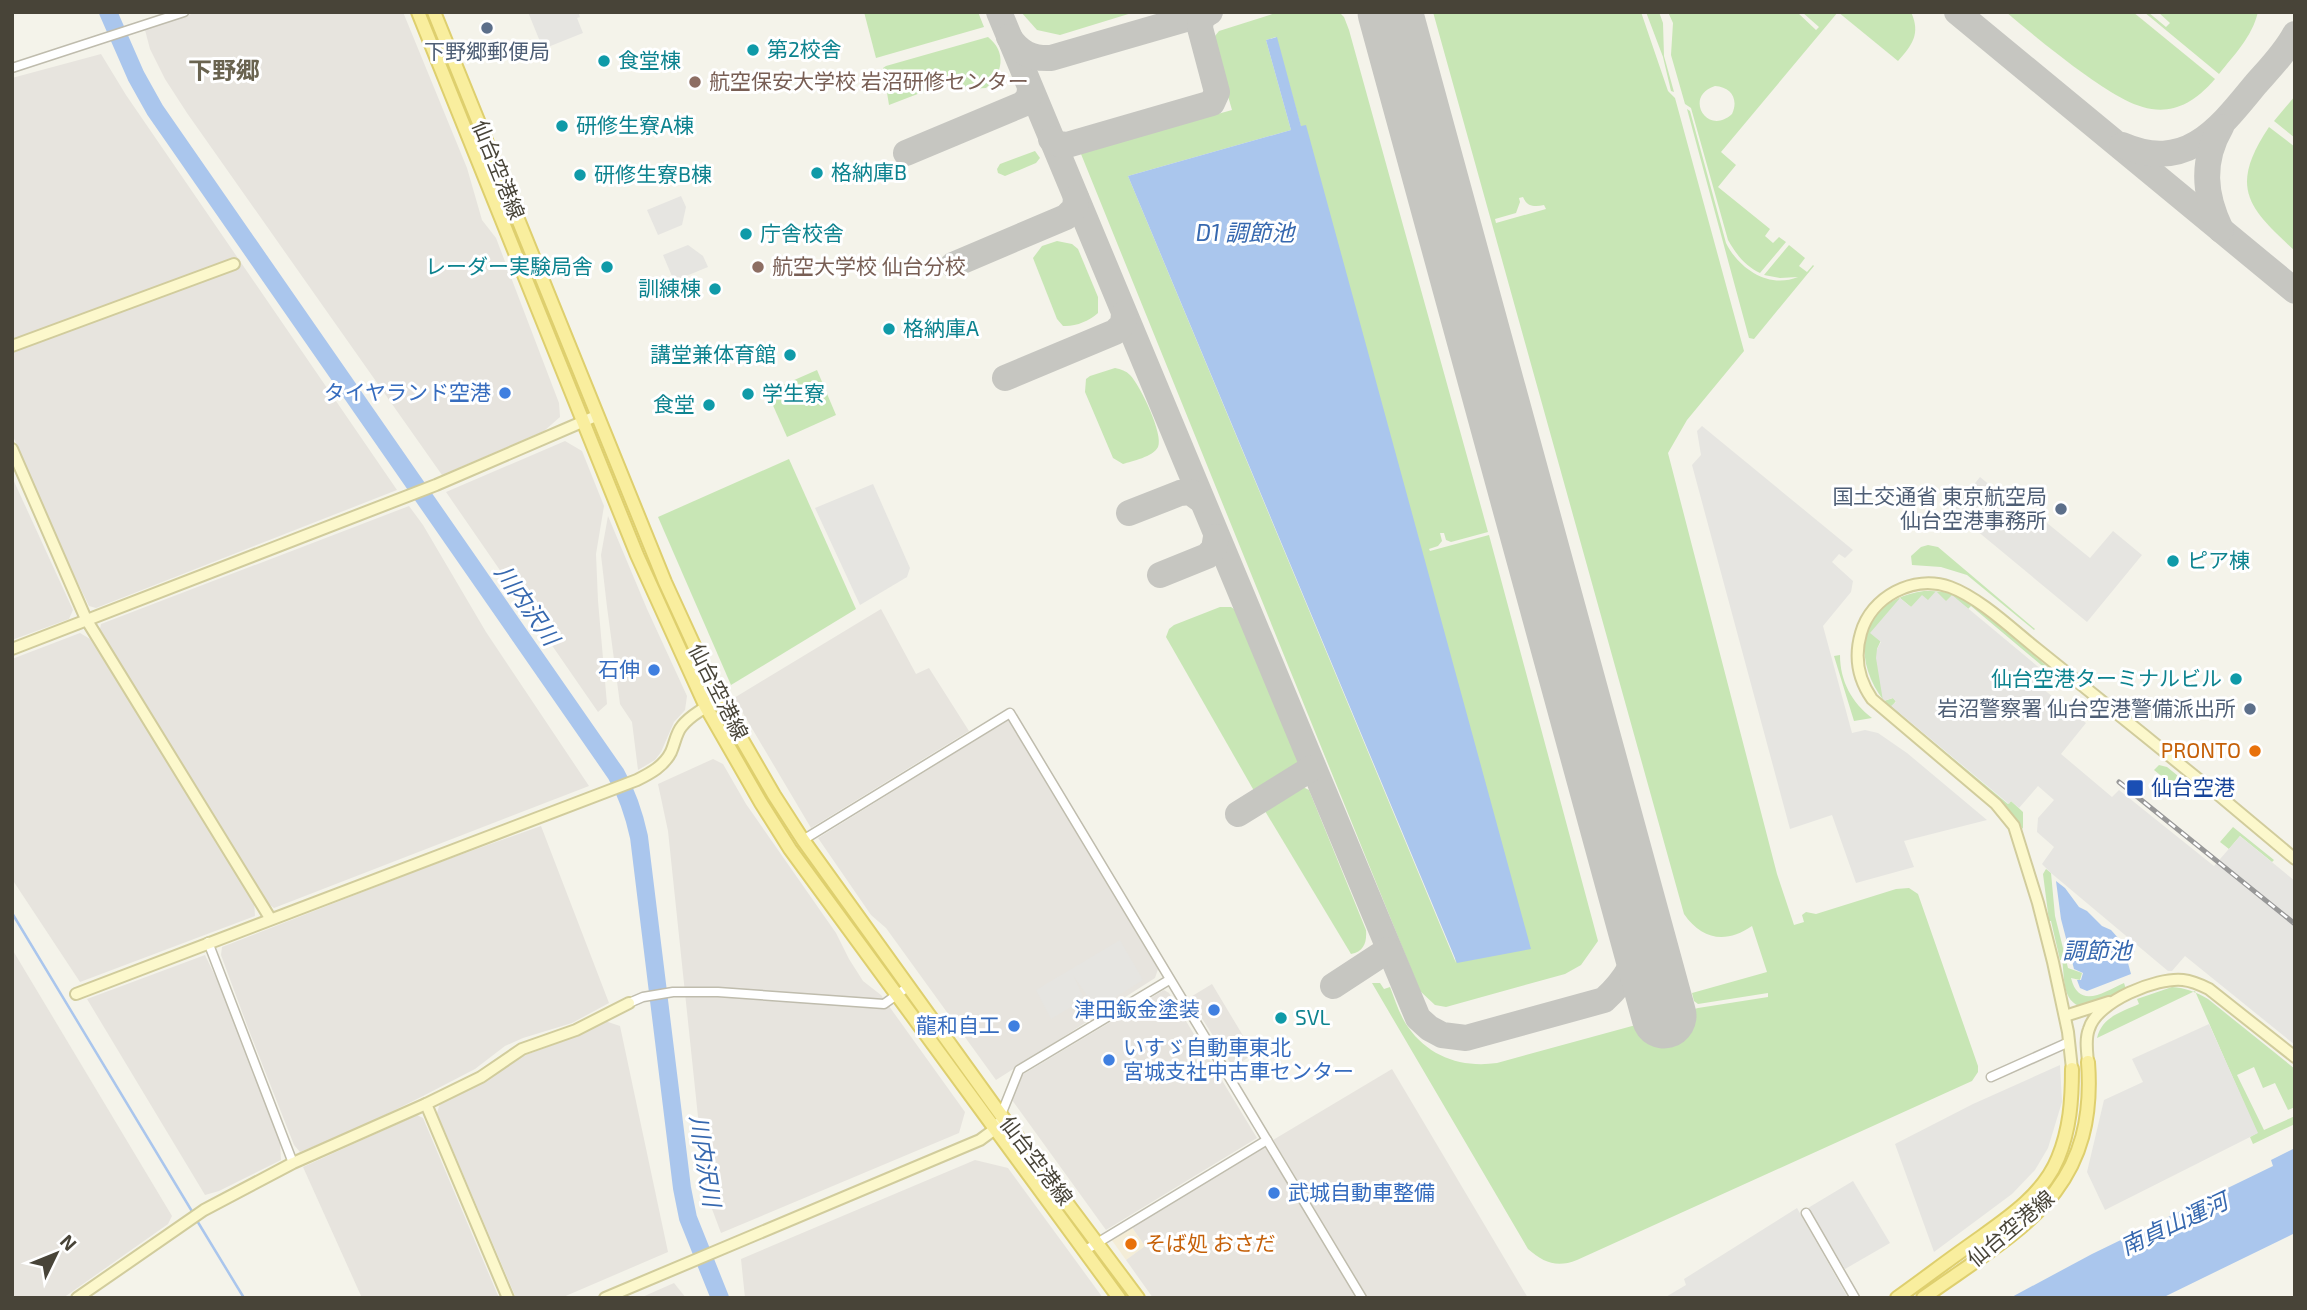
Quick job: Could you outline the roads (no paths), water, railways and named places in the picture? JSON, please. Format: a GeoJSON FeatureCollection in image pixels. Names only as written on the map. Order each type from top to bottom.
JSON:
{"type":"FeatureCollection","features":[{"type":"Feature","properties":{"kind":"main road","name":"仙台空港線"},"geometry":{"type":"LineString","coordinates":[[418,12],[637,555],[706,707],[790,849],[1119,1298]]}},
{"type":"Feature","properties":{"kind":"main road","name":"仙台空港線"},"geometry":{"type":"LineString","coordinates":[[434,12],[596,416],[665,582],[719,700],[803,840],[1001,1115],[1138,1298]]}},
{"type":"Feature","properties":{"kind":"main road","name":"仙台空港線"},"geometry":{"type":"LineString","coordinates":[[1923,1298],[2016,1230],[2046,1205],[2057,1191],[2073,1165],[2086,1126],[2090,1096],[2088,1062]]}},
{"type":"Feature","properties":{"kind":"main road","name":"仙台空港線"},"geometry":{"type":"LineString","coordinates":[[1897,1298],[2009,1216],[2044,1181],[2057,1160],[2069,1121],[2072,1069]]}},
{"type":"Feature","properties":{"kind":"street"},"geometry":{"type":"LineString","coordinates":[[12,68],[184,12]]}},
{"type":"Feature","properties":{"kind":"street"},"geometry":{"type":"LineString","coordinates":[[12,346],[234,264]]}},
{"type":"Feature","properties":{"kind":"street"},"geometry":{"type":"LineString","coordinates":[[12,649],[436,485],[596,416]]}},
{"type":"Feature","properties":{"kind":"street"},"geometry":{"type":"LineString","coordinates":[[12,449],[86,619],[271,918]]}},
{"type":"Feature","properties":{"kind":"street"},"geometry":{"type":"LineString","coordinates":[[2072,1069],[2065,1016],[2038,903],[2014,825],[1996,804],[1872,699],[1860,678],[1857,648],[1867,618],[1882,600],[1905,587],[1935,584],[1950,587],[1969,596],[2295,859]]}},
{"type":"Feature","properties":{"kind":"street"},"geometry":{"type":"LineString","coordinates":[[76,994],[637,780],[663,764],[680,729],[706,707],[719,700]]}},
{"type":"Feature","properties":{"kind":"street"},"geometry":{"type":"LineString","coordinates":[[803,840],[1010,713],[1362,1298]]}},
{"type":"Feature","properties":{"kind":"street"},"geometry":{"type":"LineString","coordinates":[[208,942],[293,1163]]}},
{"type":"Feature","properties":{"kind":"street"},"geometry":{"type":"LineString","coordinates":[[605,1298],[980,1140],[995,1129],[1019,1070],[1169,980]]}},
{"type":"Feature","properties":{"kind":"street"},"geometry":{"type":"LineString","coordinates":[[2065,1016],[2115,1000],[2159,981],[2184,980],[2209,989],[2295,1057]]}},
{"type":"Feature","properties":{"kind":"street"},"geometry":{"type":"LineString","coordinates":[[77,1298],[204,1210],[293,1163],[481,1077],[522,1049],[576,1030],[643,997],[673,992],[718,992],[884,1004],[909,986]]}},
{"type":"Feature","properties":{"kind":"street"},"geometry":{"type":"LineString","coordinates":[[2088,1062],[2086,1045],[2089,1027],[2115,1000]]}},
{"type":"Feature","properties":{"kind":"street"},"geometry":{"type":"LineString","coordinates":[[1991,1077],[2069,1042]]}},
{"type":"Feature","properties":{"kind":"street"},"geometry":{"type":"LineString","coordinates":[[426,1104],[508,1298]]}},
{"type":"Feature","properties":{"kind":"street"},"geometry":{"type":"LineString","coordinates":[[2069,1121],[2086,1126]]}},
{"type":"Feature","properties":{"kind":"street"},"geometry":{"type":"LineString","coordinates":[[1084,1251],[1267,1140]]}},
{"type":"Feature","properties":{"kind":"street"},"geometry":{"type":"LineString","coordinates":[[2044,1181],[2057,1191]]}},
{"type":"Feature","properties":{"kind":"street"},"geometry":{"type":"LineString","coordinates":[[1806,1213],[1855,1298]]}},
{"type":"Feature","properties":{"kind":"water","name":"D1 調節池"},"geometry":{"type":"Polygon","coordinates":[[[1277,37],[1301,126],[1306,125],[1531,949],[1457,963],[1128,176],[1291,130],[1266,40],[1277,37]]]}},
{"type":"Feature","properties":{"kind":"water","name":"調節池"},"geometry":{"type":"Polygon","coordinates":[[[2056,881],[2065,888],[2079,907],[2135,951],[2128,963],[2131,974],[2087,991],[2080,988],[2077,980],[2081,980],[2083,973],[2074,969],[2061,919],[2056,881]]]}},
{"type":"Feature","properties":{"kind":"water","name":"南貞山運河"},"geometry":{"type":"Polygon","coordinates":[[[2295,1148],[2295,1233],[2162,1298],[2010,1298],[2092,1254],[2273,1166],[2271,1160],[2295,1148]]]}},
{"type":"Feature","properties":{"kind":"waterway","name":"川内沢川"},"geometry":{"type":"LineString","coordinates":[[108,12],[136,76],[155,110],[624,789],[639,837],[682,1188],[688,1218],[720,1298]]}},
{"type":"Feature","properties":{"kind":"waterway"},"geometry":{"type":"LineString","coordinates":[[12,913],[193,1213]]}},
{"type":"Feature","properties":{"kind":"waterway"},"geometry":{"type":"LineString","coordinates":[[196,1219],[244,1298]]}},
{"type":"Feature","properties":{"kind":"railway"},"geometry":{"type":"LineString","coordinates":[[2119,782],[2295,924]]}},
{"type":"Feature","properties":{"kind":"place","name":"下野郷郵便局"},"geometry":{"type":"Point","coordinates":[487,28]}},
{"type":"Feature","properties":{"kind":"place","name":"第2校舎"},"geometry":{"type":"Point","coordinates":[753,50]}},
{"type":"Feature","properties":{"kind":"place","name":"食堂棟"},"geometry":{"type":"Point","coordinates":[604,61]}},
{"type":"Feature","properties":{"kind":"place","name":"航空保安大学校 岩沼研修センター"},"geometry":{"type":"Point","coordinates":[695,82]}},
{"type":"Feature","properties":{"kind":"place","name":"研修生寮A棟"},"geometry":{"type":"Point","coordinates":[562,126]}},
{"type":"Feature","properties":{"kind":"place","name":"格納庫B"},"geometry":{"type":"Point","coordinates":[817,173]}},
{"type":"Feature","properties":{"kind":"place","name":"研修生寮B棟"},"geometry":{"type":"Point","coordinates":[580,175]}},
{"type":"Feature","properties":{"kind":"place","name":"庁舎校舎"},"geometry":{"type":"Point","coordinates":[746,234]}},
{"type":"Feature","properties":{"kind":"place","name":"レーダー実験局舎"},"geometry":{"type":"Point","coordinates":[607,267]}},
{"type":"Feature","properties":{"kind":"place","name":"航空大学校 仙台分校"},"geometry":{"type":"Point","coordinates":[758,267]}},
{"type":"Feature","properties":{"kind":"place","name":"訓練棟"},"geometry":{"type":"Point","coordinates":[715,289]}},
{"type":"Feature","properties":{"kind":"place","name":"格納庫A"},"geometry":{"type":"Point","coordinates":[889,329]}},
{"type":"Feature","properties":{"kind":"place","name":"講堂兼体育館"},"geometry":{"type":"Point","coordinates":[790,355]}},
{"type":"Feature","properties":{"kind":"place","name":"タイヤランド空港"},"geometry":{"type":"Point","coordinates":[505,393]}},
{"type":"Feature","properties":{"kind":"place","name":"学生寮"},"geometry":{"type":"Point","coordinates":[748,394]}},
{"type":"Feature","properties":{"kind":"place","name":"食堂"},"geometry":{"type":"Point","coordinates":[709,405]}},
{"type":"Feature","properties":{"kind":"place","name":"国土交通省 東京航空局 仙台空港事務所"},"geometry":{"type":"Point","coordinates":[2061,509]}},
{"type":"Feature","properties":{"kind":"place","name":"ピア棟"},"geometry":{"type":"Point","coordinates":[2173,561]}},
{"type":"Feature","properties":{"kind":"place","name":"石伸"},"geometry":{"type":"Point","coordinates":[654,670]}},
{"type":"Feature","properties":{"kind":"place","name":"仙台空港ターミナルビル"},"geometry":{"type":"Point","coordinates":[2236,679]}},
{"type":"Feature","properties":{"kind":"place","name":"岩沼警察署 仙台空港警備派出所"},"geometry":{"type":"Point","coordinates":[2250,709]}},
{"type":"Feature","properties":{"kind":"place","name":"PRONTO"},"geometry":{"type":"Point","coordinates":[2255,751]}},
{"type":"Feature","properties":{"kind":"place","name":"仙台空港"},"geometry":{"type":"Point","coordinates":[2135,788]}},
{"type":"Feature","properties":{"kind":"place","name":"津田鈑金塗装"},"geometry":{"type":"Point","coordinates":[1214,1010]}},
{"type":"Feature","properties":{"kind":"place","name":"SVL"},"geometry":{"type":"Point","coordinates":[1281,1018]}},
{"type":"Feature","properties":{"kind":"place","name":"龍和自工"},"geometry":{"type":"Point","coordinates":[1014,1026]}},
{"type":"Feature","properties":{"kind":"place","name":"いすゞ自動車東北 宮城支社中古車センター"},"geometry":{"type":"Point","coordinates":[1109,1060]}},
{"type":"Feature","properties":{"kind":"place","name":"武城自動車整備"},"geometry":{"type":"Point","coordinates":[1274,1193]}},
{"type":"Feature","properties":{"kind":"place","name":"そば処 おさだ"},"geometry":{"type":"Point","coordinates":[1131,1244]}},
{"type":"Feature","properties":{"kind":"district","name":"下野郷"},"geometry":{"type":"Point","coordinates":[224,71]}}]}
